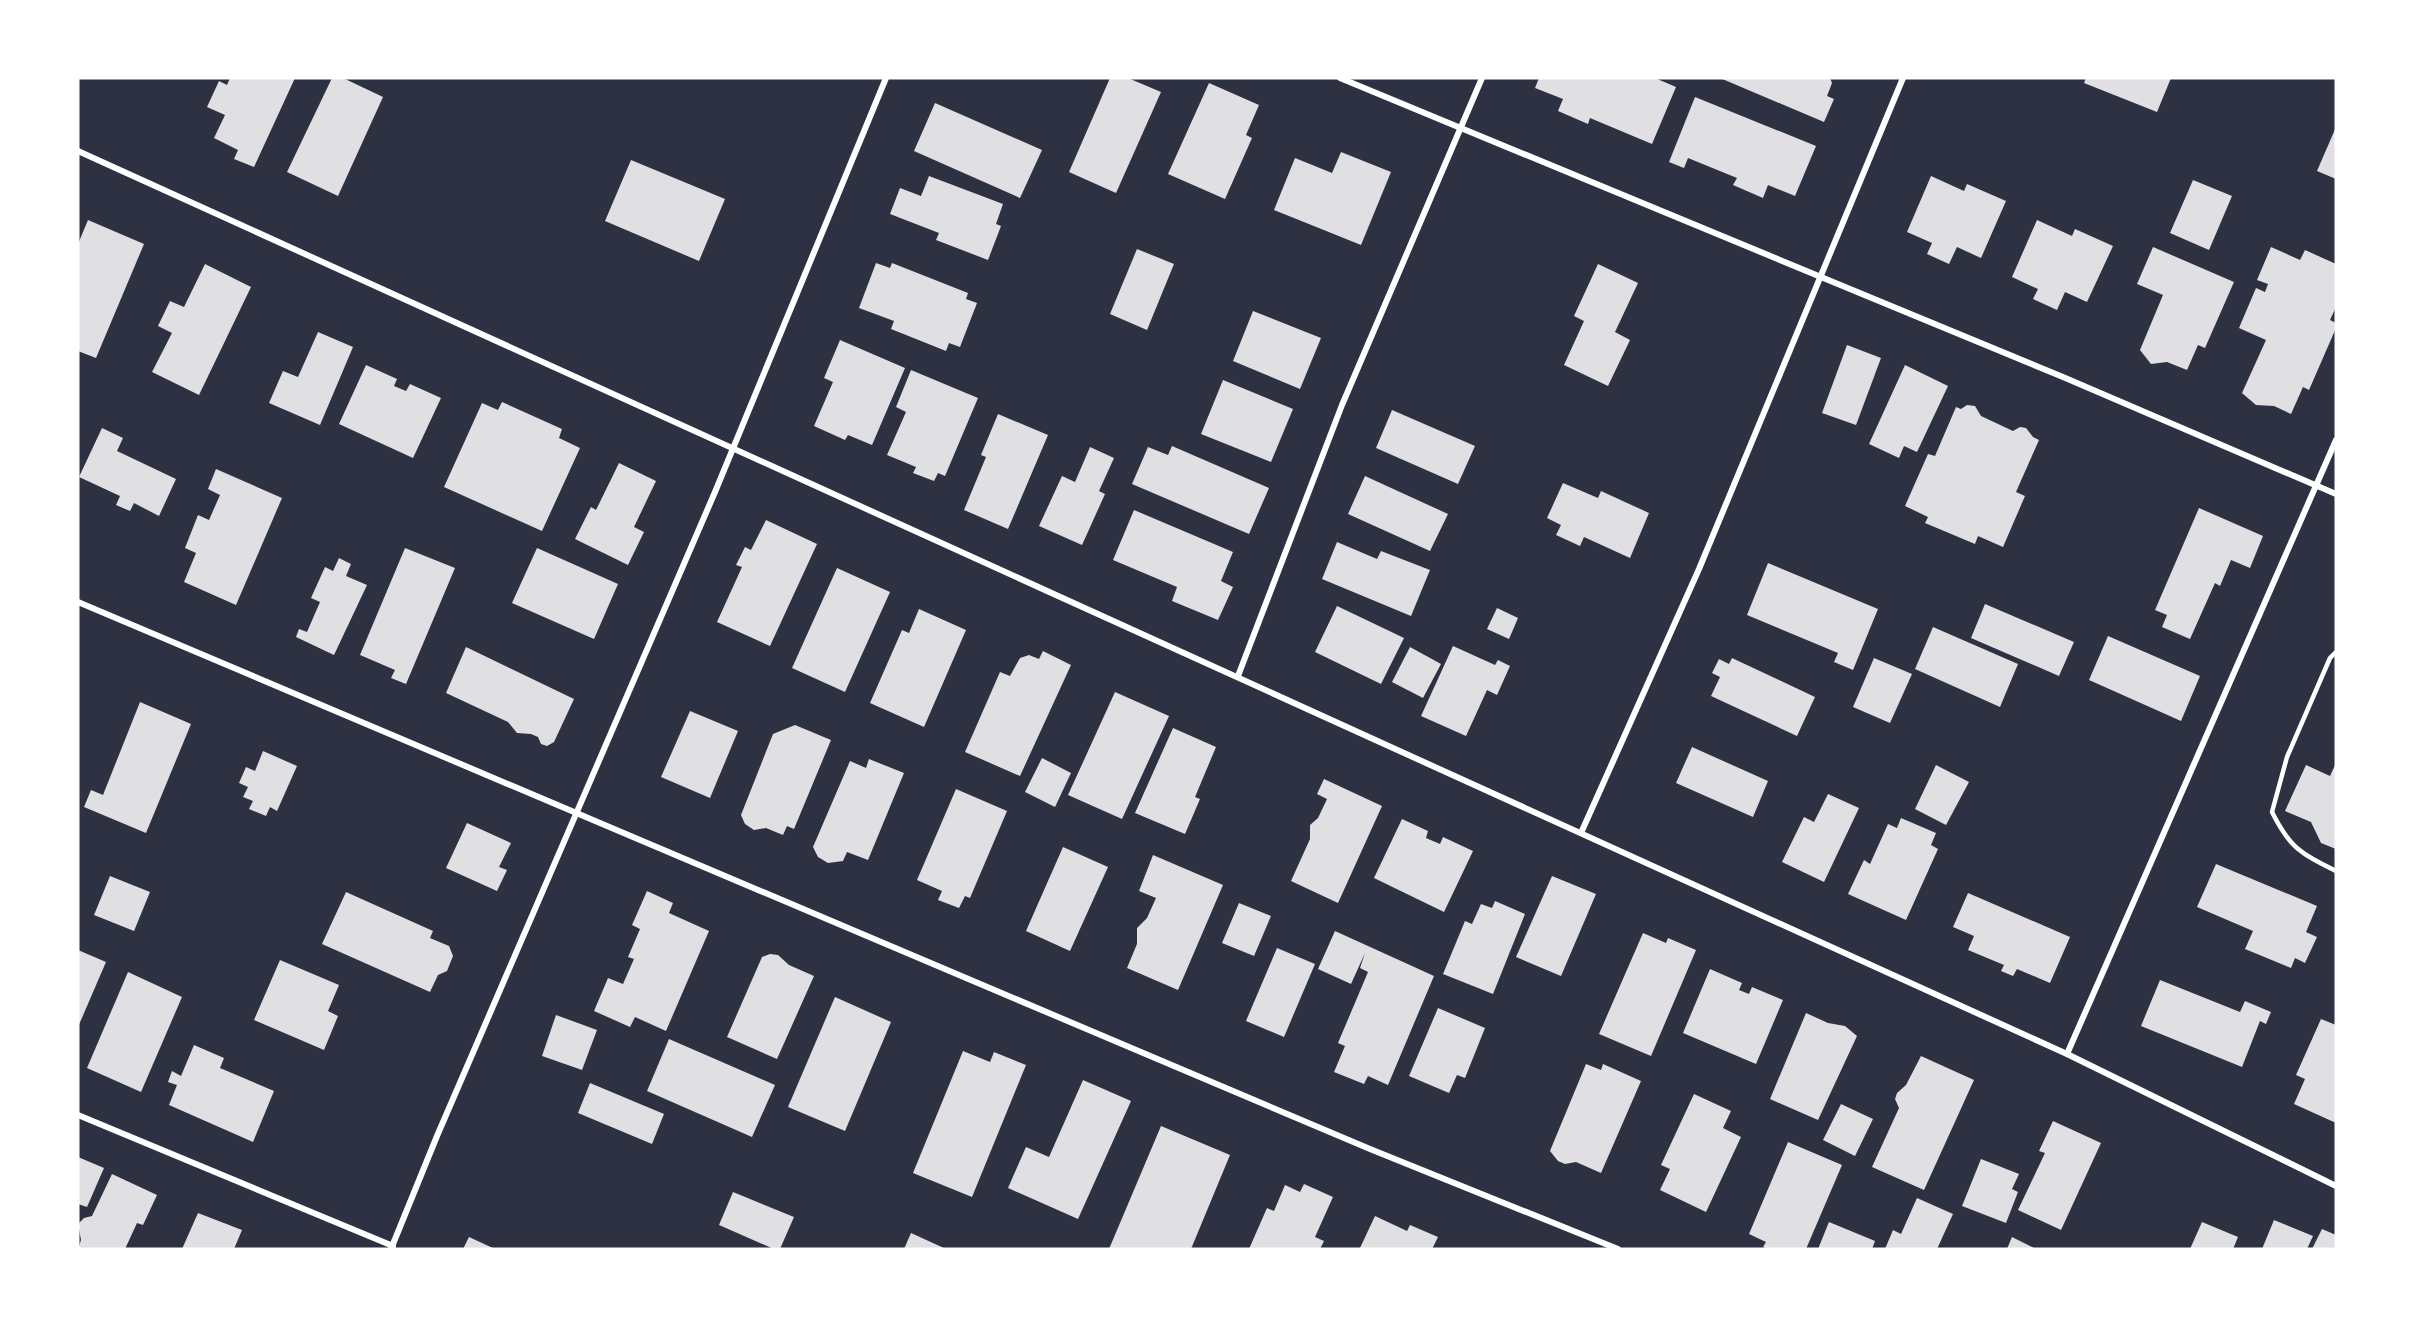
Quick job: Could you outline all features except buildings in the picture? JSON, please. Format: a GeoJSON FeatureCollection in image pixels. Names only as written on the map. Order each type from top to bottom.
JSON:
{"type":"FeatureCollection","features":[{"type":"Feature","properties":{"kind":"street"},"geometry":{"type":"LineString","coordinates":[[78,1115],[392,1247],[437,1136],[733,449],[886,78]]}},
{"type":"Feature","properties":{"kind":"street"},"geometry":{"type":"LineString","coordinates":[[1340,78],[1819,275],[2336,494]]}},
{"type":"Feature","properties":{"kind":"street"},"geometry":{"type":"LineString","coordinates":[[1238,676],[1342,405],[1482,78]]}},
{"type":"Feature","properties":{"kind":"street"},"geometry":{"type":"LineString","coordinates":[[1581,833],[1699,569],[1902,78]]}},
{"type":"Feature","properties":{"kind":"street"},"geometry":{"type":"LineString","coordinates":[[78,151],[2067,1054],[2336,1186]]}},
{"type":"Feature","properties":{"kind":"street"},"geometry":{"type":"LineString","coordinates":[[2067,1054],[2318,486],[2336,440]]}},
{"type":"Feature","properties":{"kind":"street"},"geometry":{"type":"LineString","coordinates":[[78,602],[1370,1149],[1618,1249]]}},
{"type":"Feature","properties":{"kind":"lane"},"geometry":{"type":"LineString","coordinates":[[2336,652],[2330,658],[2287,757],[2272,812],[2283,835],[2302,854],[2336,870]]}}]}
